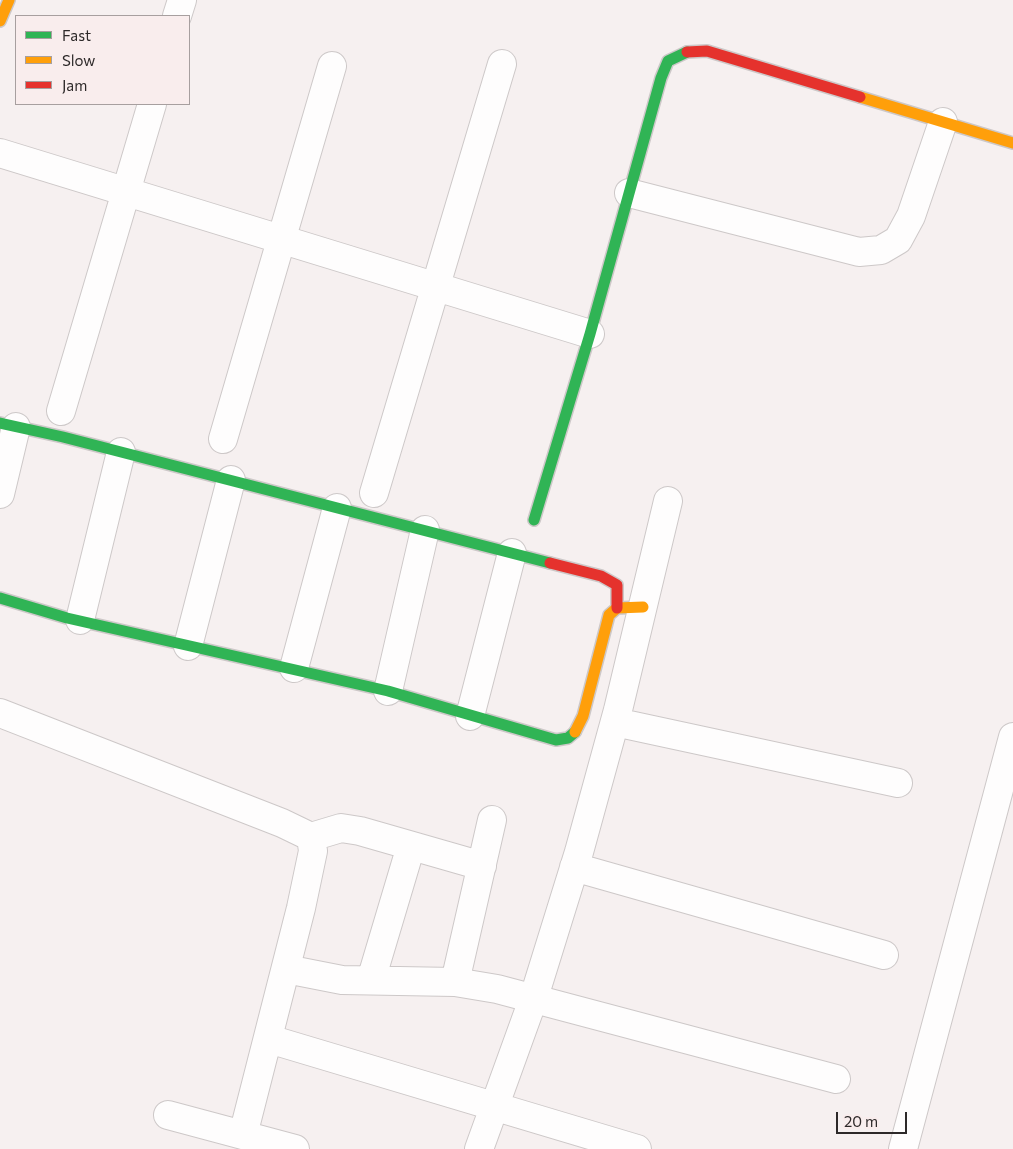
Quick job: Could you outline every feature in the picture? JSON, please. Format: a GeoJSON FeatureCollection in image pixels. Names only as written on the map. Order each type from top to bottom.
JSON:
{"type":"FeatureCollection","features":[{"type":"Feature","properties":{"kind":"street"},"geometry":{"type":"LineString","coordinates":[[0,21],[9,0]]}},
{"type":"Feature","properties":{"kind":"street"},"geometry":{"type":"LineString","coordinates":[[177,15],[182,0]]}},
{"type":"Feature","properties":{"kind":"street"},"geometry":{"type":"LineString","coordinates":[[534,520],[590,334],[661,78],[668,61],[683,52],[707,51],[1013,143]]}},
{"type":"Feature","properties":{"kind":"street"},"geometry":{"type":"LineString","coordinates":[[374,493],[502,64]]}},
{"type":"Feature","properties":{"kind":"street"},"geometry":{"type":"LineString","coordinates":[[223,439],[332,66]]}},
{"type":"Feature","properties":{"kind":"street"},"geometry":{"type":"LineString","coordinates":[[60,411],[152,105]]}},
{"type":"Feature","properties":{"kind":"street"},"geometry":{"type":"LineString","coordinates":[[629,193],[859,252],[881,250],[898,240],[911,216],[944,122]]}},
{"type":"Feature","properties":{"kind":"street"},"geometry":{"type":"LineString","coordinates":[[0,153],[590,334]]}},
{"type":"Feature","properties":{"kind":"street"},"geometry":{"type":"LineString","coordinates":[[0,494],[8,425],[231,480],[601,576],[617,585],[630,607]]}},
{"type":"Feature","properties":{"kind":"street"},"geometry":{"type":"LineString","coordinates":[[80,620],[121,452]]}},
{"type":"Feature","properties":{"kind":"street"},"geometry":{"type":"LineString","coordinates":[[188,646],[231,480]]}},
{"type":"Feature","properties":{"kind":"street"},"geometry":{"type":"LineString","coordinates":[[479,1149],[534,997],[574,866],[615,722],[630,607],[668,501]]}},
{"type":"Feature","properties":{"kind":"street"},"geometry":{"type":"LineString","coordinates":[[294,668],[337,508]]}},
{"type":"Feature","properties":{"kind":"street"},"geometry":{"type":"LineString","coordinates":[[388,691],[425,530]]}},
{"type":"Feature","properties":{"kind":"street"},"geometry":{"type":"LineString","coordinates":[[470,716],[512,553]]}},
{"type":"Feature","properties":{"kind":"street"},"geometry":{"type":"LineString","coordinates":[[0,598],[80,620],[188,646],[294,668],[388,691],[556,740],[568,738],[576,731],[583,716],[604,626],[609,614],[630,607]]}},
{"type":"Feature","properties":{"kind":"street"},"geometry":{"type":"LineString","coordinates":[[0,713],[282,823],[311,837],[340,828],[360,831],[482,866]]}},
{"type":"Feature","properties":{"kind":"street"},"geometry":{"type":"LineString","coordinates":[[615,722],[898,783]]}},
{"type":"Feature","properties":{"kind":"street"},"geometry":{"type":"LineString","coordinates":[[903,1149],[1013,737]]}},
{"type":"Feature","properties":{"kind":"street"},"geometry":{"type":"LineString","coordinates":[[455,982],[492,820]]}},
{"type":"Feature","properties":{"kind":"street"},"geometry":{"type":"LineString","coordinates":[[243,1135],[269,1039],[314,851],[311,837]]}},
{"type":"Feature","properties":{"kind":"street"},"geometry":{"type":"LineString","coordinates":[[371,980],[411,846]]}},
{"type":"Feature","properties":{"kind":"street"},"geometry":{"type":"LineString","coordinates":[[574,866],[884,955]]}},
{"type":"Feature","properties":{"kind":"street"},"geometry":{"type":"LineString","coordinates":[[286,970],[318,977],[455,982],[534,997],[836,1078]]}},
{"type":"Feature","properties":{"kind":"street"},"geometry":{"type":"LineString","coordinates":[[269,1039],[637,1149]]}},
{"type":"Feature","properties":{"kind":"street"},"geometry":{"type":"LineString","coordinates":[[168,1115],[296,1149]]}},
{"type":"Feature","properties":{"kind":"traffic: fast"},"geometry":{"type":"LineString","coordinates":[[534,520],[590,334],[661,78],[668,61],[687,52]]}},
{"type":"Feature","properties":{"kind":"traffic: fast"},"geometry":{"type":"LineString","coordinates":[[0,423],[63,437],[550,563]]}},
{"type":"Feature","properties":{"kind":"traffic: fast"},"geometry":{"type":"LineString","coordinates":[[0,598],[67,618],[388,691],[556,740],[568,738],[575,732]]}},
{"type":"Feature","properties":{"kind":"traffic: slow"},"geometry":{"type":"LineString","coordinates":[[0,21],[9,0]]}},
{"type":"Feature","properties":{"kind":"traffic: slow"},"geometry":{"type":"LineString","coordinates":[[860,97],[1013,143]]}},
{"type":"Feature","properties":{"kind":"traffic: slow"},"geometry":{"type":"LineString","coordinates":[[575,732],[583,716],[609,615],[617,608],[643,607]]}},
{"type":"Feature","properties":{"kind":"traffic: jam"},"geometry":{"type":"LineString","coordinates":[[687,52],[707,51],[860,97]]}},
{"type":"Feature","properties":{"kind":"traffic: jam"},"geometry":{"type":"LineString","coordinates":[[550,563],[601,576],[617,585],[617,608]]}}]}
